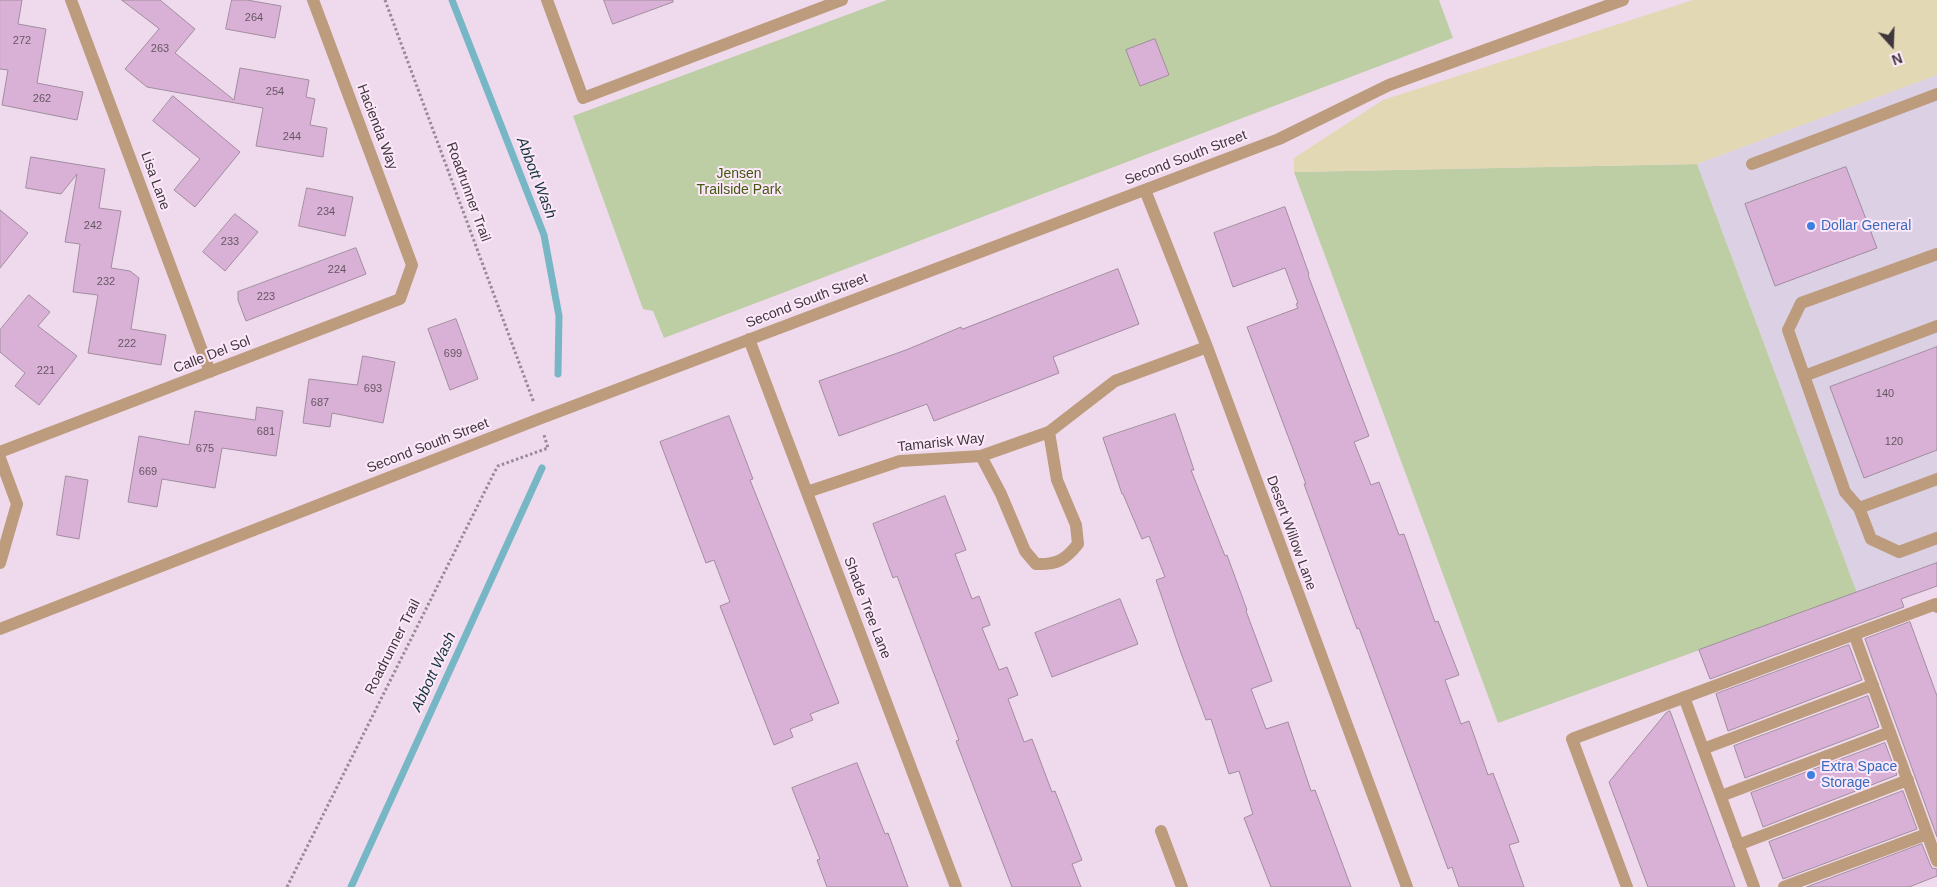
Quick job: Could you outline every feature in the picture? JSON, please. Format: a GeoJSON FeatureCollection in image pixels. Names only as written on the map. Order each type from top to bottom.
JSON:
{"type":"FeatureCollection","features":[{"type":"Feature","properties":{"kind":"street","name":"Lisa Lane"},"geometry":{"type":"LineString","coordinates":[[71,0],[210,372]]}},
{"type":"Feature","properties":{"kind":"street","name":"Hacienda Way"},"geometry":{"type":"LineString","coordinates":[[313,0],[412,265]]}},
{"type":"Feature","properties":{"kind":"street"},"geometry":{"type":"LineString","coordinates":[[546,0],[583,98],[842,0]]}},
{"type":"Feature","properties":{"kind":"street","name":"Second South Street"},"geometry":{"type":"LineString","coordinates":[[0,629],[530,422],[1279,139],[1389,85],[1623,0]]}},
{"type":"Feature","properties":{"kind":"street"},"geometry":{"type":"LineString","coordinates":[[1752,164],[1937,94]]}},
{"type":"Feature","properties":{"kind":"street","name":"Desert Willow Lane"},"geometry":{"type":"LineString","coordinates":[[1145,190],[1206,347],[1407,887]]}},
{"type":"Feature","properties":{"kind":"street"},"geometry":{"type":"LineString","coordinates":[[1937,254],[1802,303],[1788,330],[1845,492],[1859,508],[1871,540],[1899,552],[1937,538]]}},
{"type":"Feature","properties":{"kind":"street","name":"Calle Del Sol"},"geometry":{"type":"LineString","coordinates":[[0,452],[400,299],[412,265]]}},
{"type":"Feature","properties":{"kind":"street"},"geometry":{"type":"LineString","coordinates":[[1804,376],[1937,326]]}},
{"type":"Feature","properties":{"kind":"street","name":"Shade Tree Lane"},"geometry":{"type":"LineString","coordinates":[[749,339],[956,887]]}},
{"type":"Feature","properties":{"kind":"street","name":"Tamarisk Way"},"geometry":{"type":"LineString","coordinates":[[807,492],[900,461],[981,456],[1049,432],[1115,381],[1206,347]]}},
{"type":"Feature","properties":{"kind":"street"},"geometry":{"type":"LineString","coordinates":[[981,456],[1001,494],[1025,551],[1036,564],[1051,565],[1068,556],[1078,544],[1076,525],[1057,480],[1049,432]]}},
{"type":"Feature","properties":{"kind":"street"},"geometry":{"type":"LineString","coordinates":[[0,458],[17,504],[0,563]]}},
{"type":"Feature","properties":{"kind":"street"},"geometry":{"type":"LineString","coordinates":[[1859,508],[1937,479]]}},
{"type":"Feature","properties":{"kind":"street"},"geometry":{"type":"LineString","coordinates":[[1627,887],[1572,739],[1936,604],[1937,607]]}},
{"type":"Feature","properties":{"kind":"street"},"geometry":{"type":"LineString","coordinates":[[1854,634],[1937,861]]}},
{"type":"Feature","properties":{"kind":"street"},"geometry":{"type":"LineString","coordinates":[[1703,750],[1873,685]]}},
{"type":"Feature","properties":{"kind":"street"},"geometry":{"type":"LineString","coordinates":[[1684,697],[1754,887]]}},
{"type":"Feature","properties":{"kind":"street"},"geometry":{"type":"LineString","coordinates":[[1721,796],[1890,732]]}},
{"type":"Feature","properties":{"kind":"street"},"geometry":{"type":"LineString","coordinates":[[1738,845],[1908,780]]}},
{"type":"Feature","properties":{"kind":"street"},"geometry":{"type":"LineString","coordinates":[[1161,831],[1182,887]]}},
{"type":"Feature","properties":{"kind":"street"},"geometry":{"type":"LineString","coordinates":[[1784,887],[1927,834]]}},
{"type":"Feature","properties":{"kind":"path","name":"Roadrunner Trail"},"geometry":{"type":"LineString","coordinates":[[385,0],[531,392]]}},
{"type":"Feature","properties":{"kind":"path","name":"Roadrunner Trail"},"geometry":{"type":"LineString","coordinates":[[287,887],[495,471],[498,466],[548,448]]}},
{"type":"Feature","properties":{"kind":"shaded area"},"geometry":{"type":"Polygon","coordinates":[[[1937,75],[1937,563],[1857,593],[1697,164],[1937,75]]]}},
{"type":"Feature","properties":{"kind":"green space","name":"Jensen Trailside Park"},"geometry":{"type":"Polygon","coordinates":[[[887,0],[1439,0],[1453,38],[664,338],[653,311],[643,309],[573,116],[887,0]]]}},
{"type":"Feature","properties":{"kind":"green space"},"geometry":{"type":"Polygon","coordinates":[[[1697,164],[1857,593],[1498,723],[1294,172],[1697,164]]]}},
{"type":"Feature","properties":{"kind":"sand"},"geometry":{"type":"Polygon","coordinates":[[[1693,0],[1937,0],[1937,75],[1697,164],[1294,172],[1294,158],[1383,100],[1693,0]]]}},
{"type":"Feature","properties":{"kind":"building"},"geometry":{"type":"Polygon","coordinates":[[[0,0],[22,0],[18,24],[46,29],[37,83],[83,92],[77,120],[2,105],[8,70],[0,69],[0,0]]]}},
{"type":"Feature","properties":{"kind":"building"},"geometry":{"type":"Polygon","coordinates":[[[122,0],[160,0],[195,29],[175,53],[234,100],[240,68],[309,80],[306,97],[315,99],[310,125],[327,128],[323,157],[256,146],[263,108],[147,87],[125,69],[159,29],[122,0]]]}},
{"type":"Feature","properties":{"kind":"building"},"geometry":{"type":"Polygon","coordinates":[[[232,0],[247,0],[281,6],[275,38],[226,29],[232,0]]]}},
{"type":"Feature","properties":{"kind":"building"},"geometry":{"type":"Polygon","coordinates":[[[604,0],[673,0],[673,2],[613,24],[604,0]]]}},
{"type":"Feature","properties":{"kind":"building"},"geometry":{"type":"Polygon","coordinates":[[[1155,39],[1169,75],[1140,86],[1126,50],[1155,39]]]}},
{"type":"Feature","properties":{"kind":"building"},"geometry":{"type":"Polygon","coordinates":[[[173,96],[240,152],[195,207],[174,190],[200,159],[153,121],[173,96]]]}},
{"type":"Feature","properties":{"kind":"building"},"geometry":{"type":"Polygon","coordinates":[[[31,157],[105,169],[99,208],[121,211],[111,268],[130,271],[139,278],[131,329],[166,335],[161,365],[88,353],[98,295],[73,292],[80,244],[65,242],[77,174],[61,194],[26,188],[31,157]]]}},
{"type":"Feature","properties":{"kind":"building","name":"Dollar General"},"geometry":{"type":"Polygon","coordinates":[[[1846,167],[1877,248],[1775,286],[1745,204],[1846,167]]]}},
{"type":"Feature","properties":{"kind":"building"},"geometry":{"type":"Polygon","coordinates":[[[307,188],[353,197],[345,236],[299,226],[307,188]]]}},
{"type":"Feature","properties":{"kind":"building"},"geometry":{"type":"Polygon","coordinates":[[[1285,207],[1308,275],[1369,436],[1354,442],[1371,485],[1379,482],[1399,535],[1404,534],[1435,622],[1438,621],[1459,675],[1445,680],[1461,724],[1469,721],[1488,775],[1493,773],[1519,842],[1509,845],[1524,887],[1459,887],[1452,867],[1448,869],[1359,628],[1357,629],[1304,484],[1306,484],[1247,327],[1298,308],[1296,304],[1298,303],[1285,268],[1233,287],[1214,233],[1285,207]]]}},
{"type":"Feature","properties":{"kind":"building"},"geometry":{"type":"Polygon","coordinates":[[[0,210],[28,233],[0,268],[0,210]]]}},
{"type":"Feature","properties":{"kind":"building"},"geometry":{"type":"Polygon","coordinates":[[[235,214],[258,232],[225,271],[203,252],[235,214]]]}},
{"type":"Feature","properties":{"kind":"building"},"geometry":{"type":"Polygon","coordinates":[[[356,248],[366,274],[246,321],[238,300],[238,292],[356,248]]]}},
{"type":"Feature","properties":{"kind":"building"},"geometry":{"type":"Polygon","coordinates":[[[1118,269],[1139,324],[1053,357],[1059,373],[934,421],[927,404],[839,436],[819,381],[1118,269]]]}},
{"type":"Feature","properties":{"kind":"building"},"geometry":{"type":"Polygon","coordinates":[[[29,295],[50,312],[38,326],[77,356],[39,405],[15,386],[25,373],[0,352],[0,330],[29,295]]]}},
{"type":"Feature","properties":{"kind":"building"},"geometry":{"type":"Polygon","coordinates":[[[456,319],[478,379],[450,390],[428,329],[456,319]]]}},
{"type":"Feature","properties":{"kind":"building"},"geometry":{"type":"Polygon","coordinates":[[[1937,347],[1937,450],[1864,478],[1830,387],[1937,347]]]}},
{"type":"Feature","properties":{"kind":"building"},"geometry":{"type":"Polygon","coordinates":[[[363,356],[395,362],[383,423],[332,413],[330,427],[303,423],[309,379],[357,385],[363,356]]]}},
{"type":"Feature","properties":{"kind":"building"},"geometry":{"type":"Polygon","coordinates":[[[257,407],[283,411],[276,456],[222,448],[215,488],[162,479],[157,507],[128,502],[139,436],[189,445],[195,411],[255,420],[257,407]]]}},
{"type":"Feature","properties":{"kind":"building"},"geometry":{"type":"Polygon","coordinates":[[[1175,414],[1194,470],[1191,470],[1225,556],[1227,555],[1272,681],[1251,689],[1266,729],[1288,722],[1311,791],[1315,790],[1351,887],[1271,887],[1244,818],[1253,814],[1239,771],[1229,774],[1211,719],[1206,720],[1181,653],[1156,580],[1165,577],[1149,536],[1142,539],[1122,494],[1103,438],[1175,414]]]}},
{"type":"Feature","properties":{"kind":"building"},"geometry":{"type":"Polygon","coordinates":[[[729,416],[753,479],[750,480],[839,703],[810,714],[813,720],[790,729],[793,737],[774,745],[720,606],[730,602],[714,560],[706,563],[660,442],[729,416]]]}},
{"type":"Feature","properties":{"kind":"building"},"geometry":{"type":"Polygon","coordinates":[[[66,476],[88,480],[79,539],[57,535],[66,476]]]}},
{"type":"Feature","properties":{"kind":"building"},"geometry":{"type":"Polygon","coordinates":[[[945,496],[966,550],[955,554],[972,599],[979,596],[990,625],[982,628],[999,670],[1007,667],[1018,695],[1008,699],[1024,742],[1032,739],[1052,792],[1055,791],[1082,860],[1072,864],[1081,887],[1012,887],[956,741],[959,740],[897,576],[893,578],[873,524],[945,496]]]}},
{"type":"Feature","properties":{"kind":"building"},"geometry":{"type":"Polygon","coordinates":[[[1937,563],[1937,586],[1901,599],[1904,607],[1710,679],[1699,650],[1937,563]]]}},
{"type":"Feature","properties":{"kind":"building"},"geometry":{"type":"Polygon","coordinates":[[[1120,599],[1138,644],[1052,677],[1035,633],[1120,599]]]}},
{"type":"Feature","properties":{"kind":"building"},"geometry":{"type":"Polygon","coordinates":[[[1910,622],[1937,696],[1937,837],[1865,639],[1910,622]]]}},
{"type":"Feature","properties":{"kind":"building"},"geometry":{"type":"Polygon","coordinates":[[[1849,645],[1862,680],[1728,731],[1716,694],[1849,645]]]}},
{"type":"Feature","properties":{"kind":"building"},"geometry":{"type":"Polygon","coordinates":[[[1868,696],[1879,727],[1745,778],[1734,746],[1868,696]]]}},
{"type":"Feature","properties":{"kind":"building"},"geometry":{"type":"Polygon","coordinates":[[[1670,711],[1735,887],[1648,887],[1609,782],[1666,713],[1670,711]]]}},
{"type":"Feature","properties":{"kind":"building"},"geometry":{"type":"Polygon","coordinates":[[[1885,743],[1897,775],[1763,827],[1751,793],[1885,743]]]}},
{"type":"Feature","properties":{"kind":"building"},"geometry":{"type":"Polygon","coordinates":[[[857,763],[885,834],[888,833],[908,887],[827,887],[817,860],[820,859],[792,788],[857,763]]]}},
{"type":"Feature","properties":{"kind":"building"},"geometry":{"type":"Polygon","coordinates":[[[1903,791],[1917,829],[1783,879],[1769,842],[1903,791]]]}},
{"type":"Feature","properties":{"kind":"building"},"geometry":{"type":"Polygon","coordinates":[[[1922,844],[1932,868],[1937,869],[1937,876],[1909,887],[1807,887],[1922,844]]]}},
{"type":"Feature","properties":{"kind":"waterway","name":"Abbott Wash"},"geometry":{"type":"LineString","coordinates":[[452,0],[544,235],[559,316],[558,374]]}},
{"type":"Feature","properties":{"kind":"waterway","name":"Abbott Wash"},"geometry":{"type":"LineString","coordinates":[[351,887],[542,468]]}},
{"type":"Feature","properties":{"kind":"place","name":"Dollar General"},"geometry":{"type":"Point","coordinates":[1811,226]}},
{"type":"Feature","properties":{"kind":"place","name":"Extra Space Storage"},"geometry":{"type":"Point","coordinates":[1811,775]}}]}
